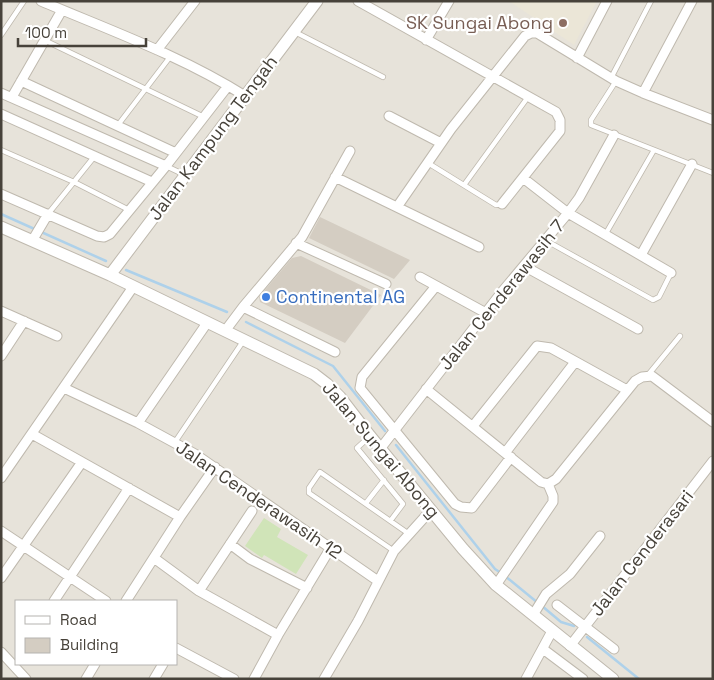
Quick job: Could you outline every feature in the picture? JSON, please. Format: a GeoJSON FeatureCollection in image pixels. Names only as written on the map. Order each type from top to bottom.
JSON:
{"type":"FeatureCollection","features":[{"type":"Feature","properties":{"kind":"street"},"geometry":{"type":"LineString","coordinates":[[41,1],[157,50],[245,96]]}},
{"type":"Feature","properties":{"kind":"street"},"geometry":{"type":"LineString","coordinates":[[157,50],[194,1]]}},
{"type":"Feature","properties":{"kind":"street","name":"Jalan Kampung Tengah"},"geometry":{"type":"LineString","coordinates":[[110,275],[317,1]]}},
{"type":"Feature","properties":{"kind":"street"},"geometry":{"type":"LineString","coordinates":[[358,1],[556,112],[560,120],[560,131],[502,204]]}},
{"type":"Feature","properties":{"kind":"street"},"geometry":{"type":"LineString","coordinates":[[426,40],[450,1]]}},
{"type":"Feature","properties":{"kind":"street"},"geometry":{"type":"LineString","coordinates":[[577,58],[607,1]]}},
{"type":"Feature","properties":{"kind":"street"},"geometry":{"type":"LineString","coordinates":[[642,93],[692,1]]}},
{"type":"Feature","properties":{"kind":"street"},"geometry":{"type":"LineString","coordinates":[[12,97],[62,10]]}},
{"type":"Feature","properties":{"kind":"street"},"geometry":{"type":"LineString","coordinates":[[397,207],[441,143],[530,32],[536,33],[614,79],[642,93],[713,120]]}},
{"type":"Feature","properties":{"kind":"street"},"geometry":{"type":"LineString","coordinates":[[21,81],[176,153]]}},
{"type":"Feature","properties":{"kind":"street"},"geometry":{"type":"LineString","coordinates":[[1,194],[97,236],[104,237],[110,234],[130,211],[228,86]]}},
{"type":"Feature","properties":{"kind":"street"},"geometry":{"type":"LineString","coordinates":[[1,93],[166,166]]}},
{"type":"Feature","properties":{"kind":"street"},"geometry":{"type":"LineString","coordinates":[[1,114],[152,182]]}},
{"type":"Feature","properties":{"kind":"street"},"geometry":{"type":"LineString","coordinates":[[389,116],[441,143]]}},
{"type":"Feature","properties":{"kind":"street","name":"Jalan Cenderawasih 7"},"geometry":{"type":"LineString","coordinates":[[380,449],[486,313],[568,213],[579,198],[614,134]]}},
{"type":"Feature","properties":{"kind":"street"},"geometry":{"type":"LineString","coordinates":[[225,331],[302,237],[350,151]]}},
{"type":"Feature","properties":{"kind":"street"},"geometry":{"type":"LineString","coordinates":[[641,255],[692,164]]}},
{"type":"Feature","properties":{"kind":"street"},"geometry":{"type":"LineString","coordinates":[[335,177],[479,247]]}},
{"type":"Feature","properties":{"kind":"street"},"geometry":{"type":"LineString","coordinates":[[523,178],[568,213],[671,272]]}},
{"type":"Feature","properties":{"kind":"street"},"geometry":{"type":"LineString","coordinates":[[37,233],[48,214]]}},
{"type":"Feature","properties":{"kind":"street","name":"Jalan Sungai Abong"},"geometry":{"type":"LineString","coordinates":[[1,227],[37,233],[110,275],[207,323],[244,339],[314,374],[328,384],[479,568],[502,576],[538,606],[552,631],[612,678]]}},
{"type":"Feature","properties":{"kind":"street"},"geometry":{"type":"LineString","coordinates":[[296,243],[386,284]]}},
{"type":"Feature","properties":{"kind":"street"},"geometry":{"type":"LineString","coordinates":[[524,266],[638,329]]}},
{"type":"Feature","properties":{"kind":"street"},"geometry":{"type":"LineString","coordinates":[[420,277],[486,313]]}},
{"type":"Feature","properties":{"kind":"street"},"geometry":{"type":"LineString","coordinates":[[1,478],[5,465],[32,434],[133,286]]}},
{"type":"Feature","properties":{"kind":"street"},"geometry":{"type":"LineString","coordinates":[[436,286],[362,377],[360,388],[455,504],[461,507],[472,508],[575,362]]}},
{"type":"Feature","properties":{"kind":"street"},"geometry":{"type":"LineString","coordinates":[[243,307],[335,352]]}},
{"type":"Feature","properties":{"kind":"street"},"geometry":{"type":"LineString","coordinates":[[1,311],[58,336]]}},
{"type":"Feature","properties":{"kind":"street"},"geometry":{"type":"LineString","coordinates":[[1,356],[24,321]]}},
{"type":"Feature","properties":{"kind":"street"},"geometry":{"type":"LineString","coordinates":[[138,423],[207,323]]}},
{"type":"Feature","properties":{"kind":"street"},"geometry":{"type":"LineString","coordinates":[[473,426],[537,346],[551,348],[627,390]]}},
{"type":"Feature","properties":{"kind":"street"},"geometry":{"type":"LineString","coordinates":[[426,390],[541,482],[548,484],[556,479],[634,382],[650,376],[713,422]]}},
{"type":"Feature","properties":{"kind":"street","name":"Jalan Cenderawasih 12"},"geometry":{"type":"LineString","coordinates":[[64,388],[175,442],[216,467],[378,581]]}},
{"type":"Feature","properties":{"kind":"street"},"geometry":{"type":"LineString","coordinates":[[32,434],[180,517]]}},
{"type":"Feature","properties":{"kind":"street","name":"Jalan Cenderasari"},"geometry":{"type":"LineString","coordinates":[[570,646],[713,461]]}},
{"type":"Feature","properties":{"kind":"street"},"geometry":{"type":"LineString","coordinates":[[1,578],[82,462]]}},
{"type":"Feature","properties":{"kind":"street"},"geometry":{"type":"LineString","coordinates":[[127,600],[180,517],[216,467]]}},
{"type":"Feature","properties":{"kind":"street"},"geometry":{"type":"LineString","coordinates":[[502,576],[552,502],[553,496],[548,484]]}},
{"type":"Feature","properties":{"kind":"street"},"geometry":{"type":"LineString","coordinates":[[55,600],[129,488]]}},
{"type":"Feature","properties":{"kind":"street"},"geometry":{"type":"LineString","coordinates":[[324,679],[394,551],[431,510]]}},
{"type":"Feature","properties":{"kind":"street"},"geometry":{"type":"LineString","coordinates":[[198,591],[252,511]]}},
{"type":"Feature","properties":{"kind":"street"},"geometry":{"type":"LineString","coordinates":[[1,532],[104,600]]}},
{"type":"Feature","properties":{"kind":"street"},"geometry":{"type":"LineString","coordinates":[[538,606],[570,574],[600,536]]}},
{"type":"Feature","properties":{"kind":"street"},"geometry":{"type":"LineString","coordinates":[[230,544],[250,559],[307,588]]}},
{"type":"Feature","properties":{"kind":"street"},"geometry":{"type":"LineString","coordinates":[[254,679],[330,549]]}},
{"type":"Feature","properties":{"kind":"street"},"geometry":{"type":"LineString","coordinates":[[154,558],[198,591],[278,635]]}},
{"type":"Feature","properties":{"kind":"street"},"geometry":{"type":"LineString","coordinates":[[557,605],[614,649]]}},
{"type":"Feature","properties":{"kind":"street"},"geometry":{"type":"LineString","coordinates":[[526,679],[552,631]]}},
{"type":"Feature","properties":{"kind":"street"},"geometry":{"type":"LineString","coordinates":[[178,649],[234,679]]}},
{"type":"Feature","properties":{"kind":"street"},"geometry":{"type":"LineString","coordinates":[[543,649],[583,679]]}},
{"type":"Feature","properties":{"kind":"street"},"geometry":{"type":"LineString","coordinates":[[1,652],[15,662]]}},
{"type":"Feature","properties":{"kind":"street"},"geometry":{"type":"LineString","coordinates":[[17,665],[26,679]]}},
{"type":"Feature","properties":{"kind":"street"},"geometry":{"type":"LineString","coordinates":[[86,679],[94,665]]}},
{"type":"Feature","properties":{"kind":"street"},"geometry":{"type":"LineString","coordinates":[[154,679],[162,665]]}},
{"type":"Feature","properties":{"kind":"lane"},"geometry":{"type":"LineString","coordinates":[[1,35],[24,1]]}},
{"type":"Feature","properties":{"kind":"lane"},"geometry":{"type":"LineString","coordinates":[[651,1],[614,79],[590,123],[593,126],[713,173]]}},
{"type":"Feature","properties":{"kind":"lane"},"geometry":{"type":"LineString","coordinates":[[294,32],[383,77]]}},
{"type":"Feature","properties":{"kind":"lane"},"geometry":{"type":"LineString","coordinates":[[44,40],[204,117]]}},
{"type":"Feature","properties":{"kind":"lane"},"geometry":{"type":"LineString","coordinates":[[118,126],[170,57]]}},
{"type":"Feature","properties":{"kind":"lane"},"geometry":{"type":"LineString","coordinates":[[464,185],[528,97]]}},
{"type":"Feature","properties":{"kind":"lane"},"geometry":{"type":"LineString","coordinates":[[1,150],[74,182],[130,211]]}},
{"type":"Feature","properties":{"kind":"lane"},"geometry":{"type":"LineString","coordinates":[[605,235],[654,150]]}},
{"type":"Feature","properties":{"kind":"lane"},"geometry":{"type":"LineString","coordinates":[[48,214],[94,156]]}},
{"type":"Feature","properties":{"kind":"lane"},"geometry":{"type":"LineString","coordinates":[[427,162],[496,205],[502,204]]}},
{"type":"Feature","properties":{"kind":"lane"},"geometry":{"type":"LineString","coordinates":[[166,166],[185,175]]}},
{"type":"Feature","properties":{"kind":"lane"},"geometry":{"type":"LineString","coordinates":[[545,240],[653,300],[659,297],[671,272]]}},
{"type":"Feature","properties":{"kind":"lane"},"geometry":{"type":"LineString","coordinates":[[650,376],[680,336]]}},
{"type":"Feature","properties":{"kind":"lane"},"geometry":{"type":"LineString","coordinates":[[175,442],[244,339]]}},
{"type":"Feature","properties":{"kind":"lane"},"geometry":{"type":"LineString","coordinates":[[370,436],[357,448],[404,504],[391,520]]}},
{"type":"Feature","properties":{"kind":"lane"},"geometry":{"type":"LineString","coordinates":[[394,551],[309,493],[308,490],[320,472],[409,534]]}},
{"type":"Feature","properties":{"kind":"lane"},"geometry":{"type":"LineString","coordinates":[[366,503],[384,480]]}},
{"type":"Feature","properties":{"kind":"shaded area"},"geometry":{"type":"Polygon","coordinates":[[[1,1],[713,1],[713,679],[1,679],[1,1]]]}},
{"type":"Feature","properties":{"kind":"shaded area","name":"SK Sungai Abong"},"geometry":{"type":"Polygon","coordinates":[[[509,1],[597,1],[574,45],[509,1]]]}},
{"type":"Feature","properties":{"kind":"green space"},"geometry":{"type":"Polygon","coordinates":[[[264,518],[281,529],[277,537],[308,555],[296,574],[264,555],[262,558],[245,546],[264,518]]]}},
{"type":"Feature","properties":{"kind":"building"},"geometry":{"type":"Polygon","coordinates":[[[320,217],[410,260],[394,279],[309,238],[320,217]]]}},
{"type":"Feature","properties":{"kind":"building"},"geometry":{"type":"Polygon","coordinates":[[[301,256],[381,295],[345,343],[260,302],[259,297],[292,258],[301,256]]]}},
{"type":"Feature","properties":{"kind":"waterway"},"geometry":{"type":"LineString","coordinates":[[1,214],[106,261]]}},
{"type":"Feature","properties":{"kind":"waterway"},"geometry":{"type":"LineString","coordinates":[[126,270],[227,312]]}},
{"type":"Feature","properties":{"kind":"waterway"},"geometry":{"type":"LineString","coordinates":[[246,322],[333,366],[385,431]]}},
{"type":"Feature","properties":{"kind":"waterway"},"geometry":{"type":"LineString","coordinates":[[396,445],[495,569],[501,573]]}},
{"type":"Feature","properties":{"kind":"waterway"},"geometry":{"type":"LineString","coordinates":[[505,576],[538,603]]}},
{"type":"Feature","properties":{"kind":"waterway"},"geometry":{"type":"LineString","coordinates":[[542,606],[561,622],[574,626]]}},
{"type":"Feature","properties":{"kind":"waterway"},"geometry":{"type":"LineString","coordinates":[[587,637],[639,679]]}},
{"type":"Feature","properties":{"kind":"place","name":"SK Sungai Abong"},"geometry":{"type":"Point","coordinates":[563,23]}},
{"type":"Feature","properties":{"kind":"place","name":"Continental AG"},"geometry":{"type":"Point","coordinates":[266,297]}}]}
